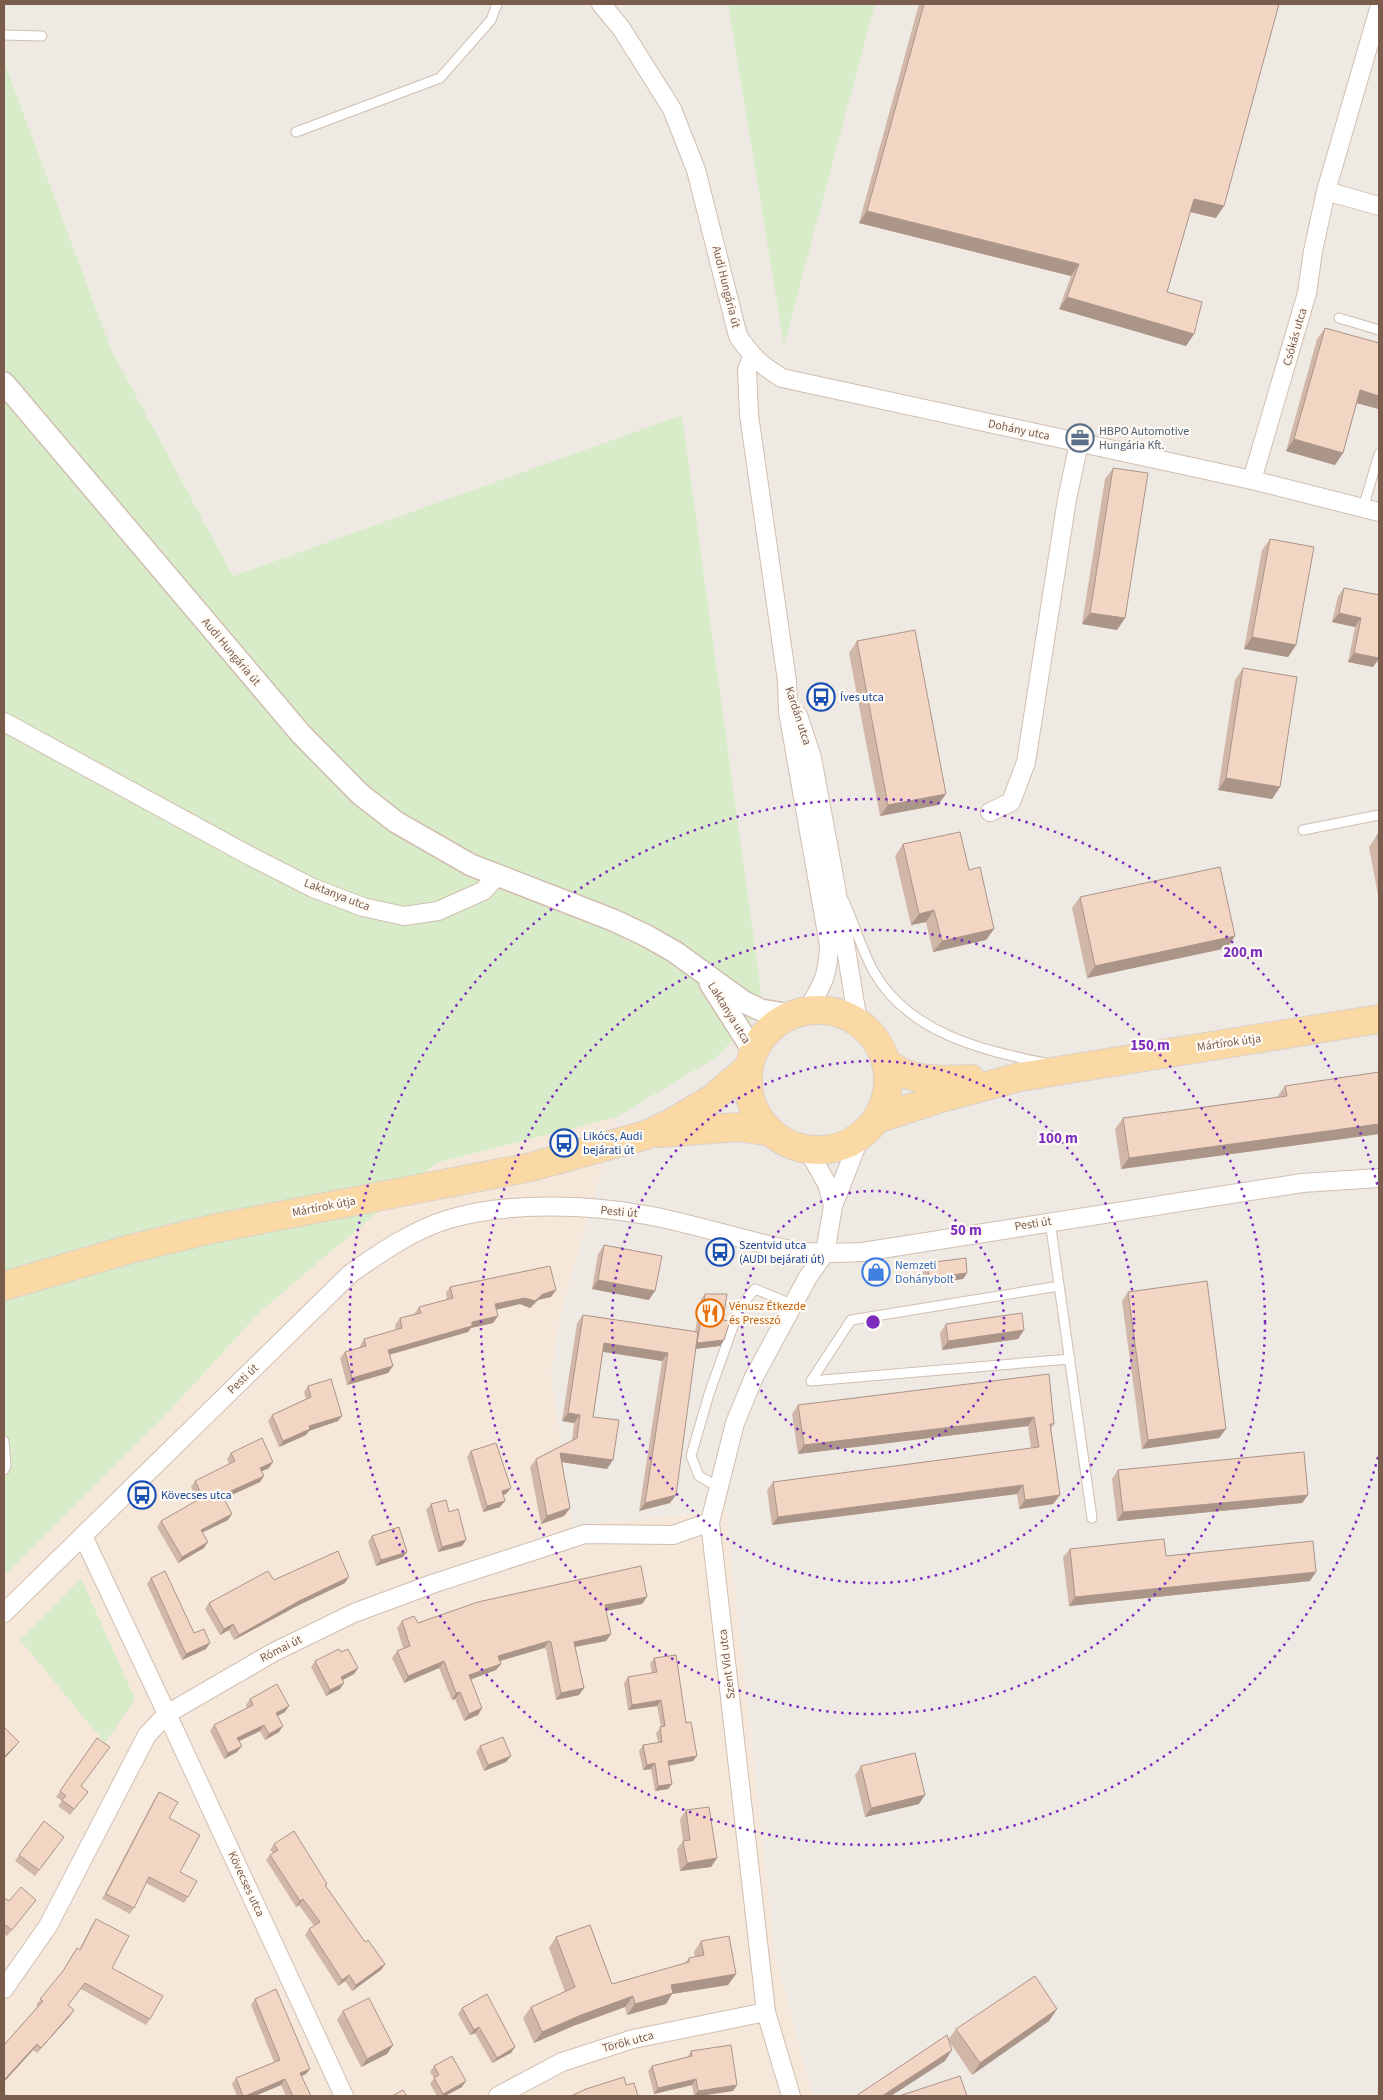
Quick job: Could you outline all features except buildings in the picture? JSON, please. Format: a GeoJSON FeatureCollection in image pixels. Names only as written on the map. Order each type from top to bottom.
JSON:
{"type":"FeatureCollection","features":[{"type":"Feature","properties":{"kind":"main road"},"geometry":{"type":"LineString","coordinates":[[798,1013],[825,1010],[842,1014],[858,1022],[876,1039],[886,1062],[888,1085],[886,1097],[868,1128]]}},
{"type":"Feature","properties":{"kind":"main road","name":"Mártírok útja"},"geometry":{"type":"LineString","coordinates":[[646,1135],[712,1099],[751,1059],[768,1030],[798,1013]]}},
{"type":"Feature","properties":{"kind":"main road","name":"Mártírok útja"},"geometry":{"type":"LineString","coordinates":[[886,1062],[912,1077],[934,1080],[1020,1076],[1379,1019]]}},
{"type":"Feature","properties":{"kind":"main road","name":"Mártírok útja"},"geometry":{"type":"LineString","coordinates":[[751,1059],[748,1081],[754,1109],[771,1132]]}},
{"type":"Feature","properties":{"kind":"main road","name":"Mártírok útja"},"geometry":{"type":"LineString","coordinates":[[4,1286],[130,1249],[212,1229],[531,1167],[646,1135],[738,1127],[771,1132],[795,1146],[808,1150],[835,1148],[868,1128],[1020,1076]]}},
{"type":"Feature","properties":{"kind":"street","name":"Audi Hungária út"},"geometry":{"type":"LineString","coordinates":[[601,4],[621,28],[672,109],[696,170],[738,336],[752,357]]}},
{"type":"Feature","properties":{"kind":"street","name":"Csókás utca"},"geometry":{"type":"LineString","coordinates":[[1252,480],[1308,293],[1313,251],[1326,191],[1379,9]]}},
{"type":"Feature","properties":{"kind":"street"},"geometry":{"type":"LineString","coordinates":[[1326,191],[1379,206]]}},
{"type":"Feature","properties":{"kind":"street","name":"Dohány utca"},"geometry":{"type":"LineString","coordinates":[[752,357],[782,378],[1252,480],[1371,510]]}},
{"type":"Feature","properties":{"kind":"street"},"geometry":{"type":"LineString","coordinates":[[752,357],[747,370],[749,415],[787,681]]}},
{"type":"Feature","properties":{"kind":"street","name":"Audi Hungária út"},"geometry":{"type":"LineString","coordinates":[[4,383],[326,762],[360,794],[396,822],[434,845],[497,876]]}},
{"type":"Feature","properties":{"kind":"street"},"geometry":{"type":"LineString","coordinates":[[990,812],[1011,802],[1026,762],[1066,509],[1079,443]]}},
{"type":"Feature","properties":{"kind":"street","name":"Kardán utca"},"geometry":{"type":"LineString","coordinates":[[787,681],[812,758],[858,1022]]}},
{"type":"Feature","properties":{"kind":"street","name":"Kardán utca"},"geometry":{"type":"LineString","coordinates":[[787,681],[788,712],[829,945],[829,966],[825,982],[798,1013]]}},
{"type":"Feature","properties":{"kind":"street","name":"Laktanya utca"},"geometry":{"type":"LineString","coordinates":[[4,722],[252,857],[313,888],[363,907],[404,916],[438,911],[483,892],[497,876],[613,920],[647,936],[675,952],[744,1002],[761,1010],[798,1013]]}},
{"type":"Feature","properties":{"kind":"street","name":"Laktanya utca"},"geometry":{"type":"LineString","coordinates":[[705,975],[751,1059]]}},
{"type":"Feature","properties":{"kind":"street"},"geometry":{"type":"LineString","coordinates":[[825,1253],[833,1206],[868,1128]]}},
{"type":"Feature","properties":{"kind":"street"},"geometry":{"type":"LineString","coordinates":[[808,1150],[827,1184],[833,1206]]}},
{"type":"Feature","properties":{"kind":"street","name":"Pesti út"},"geometry":{"type":"LineString","coordinates":[[4,1613],[350,1274],[378,1254],[415,1233],[449,1219],[490,1210],[557,1206],[645,1215],[775,1246],[825,1253],[862,1252],[1302,1183],[1379,1178]]}},
{"type":"Feature","properties":{"kind":"street","name":"Szent Vid utca"},"geometry":{"type":"LineString","coordinates":[[791,2096],[766,2012],[710,1522],[735,1422],[754,1377],[808,1277],[825,1253]]}},
{"type":"Feature","properties":{"kind":"street","name":"Római út"},"geometry":{"type":"LineString","coordinates":[[4,1989],[48,1926],[147,1735],[167,1714],[274,1652],[354,1613],[435,1583],[585,1534],[674,1535],[710,1522]]}},
{"type":"Feature","properties":{"kind":"street","name":"Kövecses utca"},"geometry":{"type":"LineString","coordinates":[[82,1536],[167,1714],[344,2096]]}},
{"type":"Feature","properties":{"kind":"street","name":"Török utca"},"geometry":{"type":"LineString","coordinates":[[498,2096],[562,2062],[633,2039],[766,2012]]}},
{"type":"Feature","properties":{"kind":"lane"},"geometry":{"type":"LineString","coordinates":[[296,132],[440,78],[491,20],[497,4]]}},
{"type":"Feature","properties":{"kind":"lane"},"geometry":{"type":"LineString","coordinates":[[4,35],[42,36]]}},
{"type":"Feature","properties":{"kind":"lane"},"geometry":{"type":"LineString","coordinates":[[1339,318],[1379,330]]}},
{"type":"Feature","properties":{"kind":"lane"},"geometry":{"type":"LineString","coordinates":[[1371,510],[1379,454]]}},
{"type":"Feature","properties":{"kind":"lane"},"geometry":{"type":"LineString","coordinates":[[1303,830],[1379,815]]}},
{"type":"Feature","properties":{"kind":"lane"},"geometry":{"type":"LineString","coordinates":[[835,882],[864,953],[875,974],[900,1004],[925,1023],[952,1038],[995,1053],[1072,1068]]}},
{"type":"Feature","properties":{"kind":"lane"},"geometry":{"type":"LineString","coordinates":[[1050,1221],[1092,1518]]}},
{"type":"Feature","properties":{"kind":"lane"},"geometry":{"type":"LineString","coordinates":[[1059,1286],[851,1320],[810,1381],[1070,1359]]}},
{"type":"Feature","properties":{"kind":"lane"},"geometry":{"type":"LineString","coordinates":[[718,1487],[699,1476],[691,1456],[708,1394],[740,1308],[755,1289],[794,1305]]}},
{"type":"Feature","properties":{"kind":"lane"},"geometry":{"type":"LineString","coordinates":[[4,1441],[6,1466],[4,1470]]}},
{"type":"Feature","properties":{"kind":"shaded area"},"geometry":{"type":"Polygon","coordinates":[[[4,4],[1379,4],[1379,2096],[813,2096],[776,1958],[726,1510],[572,1526],[551,1372],[560,1317],[617,1117],[717,1057],[761,1010],[761,991],[682,416],[233,576],[111,349],[4,61],[4,4]]]}},
{"type":"Feature","properties":{"kind":"shaded area"},"geometry":{"type":"Polygon","coordinates":[[[617,1117],[560,1317],[572,1526],[726,1510],[776,1958],[813,2096],[4,2096],[4,1576],[161,1420],[261,1311],[436,1163],[617,1117]]]}},
{"type":"Feature","properties":{"kind":"green space"},"geometry":{"type":"Polygon","coordinates":[[[728,4],[875,4],[784,345],[728,4]]]}},
{"type":"Feature","properties":{"kind":"green space"},"geometry":{"type":"Polygon","coordinates":[[[4,61],[111,349],[233,576],[682,415],[761,991],[761,1010],[717,1057],[617,1117],[436,1163],[261,1311],[161,1420],[4,1576],[4,61]]]}},
{"type":"Feature","properties":{"kind":"green space"},"geometry":{"type":"Polygon","coordinates":[[[81,1578],[135,1699],[105,1743],[20,1640],[81,1578]]]}},
{"type":"Feature","properties":{"kind":"place","name":"HBPO Automotive Hungária Kft."},"geometry":{"type":"Point","coordinates":[1080,438]}},
{"type":"Feature","properties":{"kind":"place","name":"Íves utca"},"geometry":{"type":"Point","coordinates":[821,697]}},
{"type":"Feature","properties":{"kind":"place","name":"Likócs, Audi bejárati út"},"geometry":{"type":"Point","coordinates":[564,1143]}},
{"type":"Feature","properties":{"kind":"place","name":"Szentvid utca (AUDI bejárati út)"},"geometry":{"type":"Point","coordinates":[720,1252]}},
{"type":"Feature","properties":{"kind":"place","name":"Nemzeti Dohánybolt"},"geometry":{"type":"Point","coordinates":[876,1272]}},
{"type":"Feature","properties":{"kind":"place","name":"Vénusz Étkezde és Presszó"},"geometry":{"type":"Point","coordinates":[710,1313]}},
{"type":"Feature","properties":{"kind":"place","name":"Kövecses utca"},"geometry":{"type":"Point","coordinates":[142,1495]}}]}
